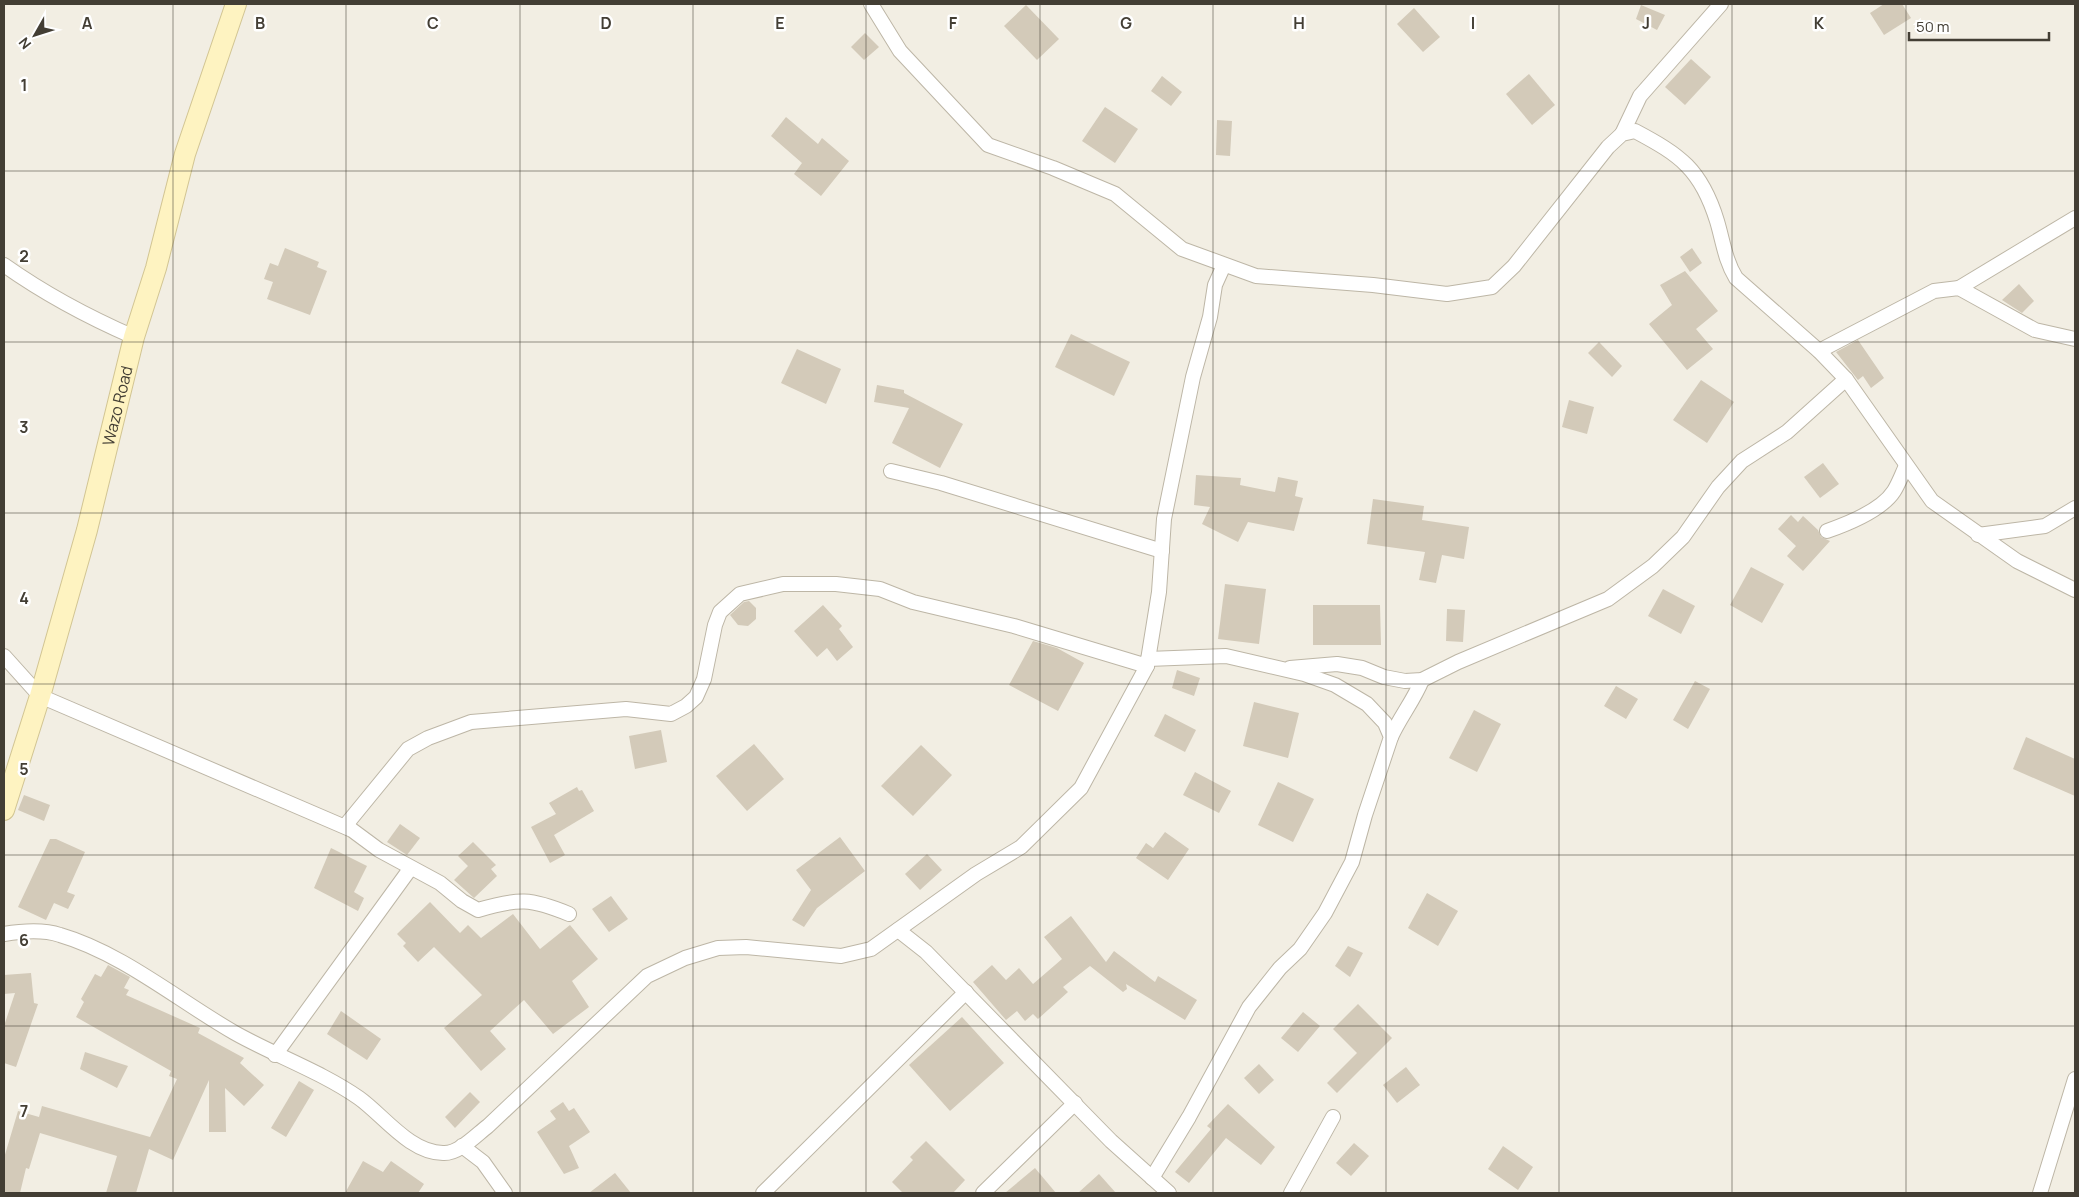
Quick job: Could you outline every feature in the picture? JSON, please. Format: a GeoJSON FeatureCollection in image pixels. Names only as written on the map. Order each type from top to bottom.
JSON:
{"type":"FeatureCollection","features":[{"type":"Feature","properties":{"kind":"main road","name":"Wazo Road"},"geometry":{"type":"LineString","coordinates":[[4,810],[40,696],[87,530],[134,337],[156,268],[184,154],[236,4]]}},
{"type":"Feature","properties":{"kind":"street"},"geometry":{"type":"LineString","coordinates":[[871,4],[900,51],[988,145],[1052,168],[1115,194],[1182,249],[1256,276],[1374,285],[1447,294],[1492,287],[1514,266],[1585,175],[1608,147],[1622,134],[1640,96],[1721,4]]}},
{"type":"Feature","properties":{"kind":"street"},"geometry":{"type":"LineString","coordinates":[[1622,134],[1635,131],[1672,150],[1692,169],[1704,189],[1716,219],[1728,264],[1736,278],[1820,351],[1846,379],[1932,501],[2017,561],[2075,590]]}},
{"type":"Feature","properties":{"kind":"street"},"geometry":{"type":"LineString","coordinates":[[1820,351],[1934,291],[1959,288],[2075,218]]}},
{"type":"Feature","properties":{"kind":"street"},"geometry":{"type":"LineString","coordinates":[[4,265],[31,284],[86,316],[134,337]]}},
{"type":"Feature","properties":{"kind":"street"},"geometry":{"type":"LineString","coordinates":[[4,934],[30,931],[59,934],[101,952],[234,1032],[359,1098],[396,1131],[423,1147],[444,1154],[462,1146],[488,1126],[647,976],[685,958],[718,948],[746,947],[841,956],[871,950],[976,874],[1021,847],[1081,788],[1148,662],[1159,592],[1164,519],[1193,377],[1210,317],[1215,285],[1224,265]]}},
{"type":"Feature","properties":{"kind":"street"},"geometry":{"type":"LineString","coordinates":[[1959,288],[2035,330],[2075,339]]}},
{"type":"Feature","properties":{"kind":"street"},"geometry":{"type":"LineString","coordinates":[[1281,669],[1337,664],[1362,668],[1384,677],[1405,682],[1422,680],[1458,662],[1543,628],[1608,599],[1632,582],[1682,537],[1718,487],[1742,461],[1786,432],[1846,379]]}},
{"type":"Feature","properties":{"kind":"street"},"geometry":{"type":"LineString","coordinates":[[1827,531],[1853,522],[1878,506],[1893,493],[1906,466]]}},
{"type":"Feature","properties":{"kind":"street"},"geometry":{"type":"LineString","coordinates":[[891,471],[941,484],[1162,551]]}},
{"type":"Feature","properties":{"kind":"street"},"geometry":{"type":"LineString","coordinates":[[1978,534],[2045,526],[2075,508]]}},
{"type":"Feature","properties":{"kind":"street"},"geometry":{"type":"LineString","coordinates":[[345,826],[408,749],[428,738],[471,722],[596,710],[626,709],[671,714],[678,712],[692,702],[704,679],[715,624],[720,612],[740,594],[784,584],[836,584],[880,589],[914,602],[1014,626],[1148,662],[1226,656],[1281,669],[1335,685],[1366,704],[1386,723],[1391,737]]}},
{"type":"Feature","properties":{"kind":"street"},"geometry":{"type":"LineString","coordinates":[[4,656],[40,696],[345,826],[410,869],[440,883],[462,901],[478,910],[520,900],[545,904],[569,914]]}},
{"type":"Feature","properties":{"kind":"street"},"geometry":{"type":"LineString","coordinates":[[1152,1178],[1189,1117],[1249,1008],[1280,968],[1300,949],[1326,913],[1352,862],[1365,815],[1391,737],[1402,714],[1416,696],[1422,680]]}},
{"type":"Feature","properties":{"kind":"street"},"geometry":{"type":"LineString","coordinates":[[275,1055],[410,869]]}},
{"type":"Feature","properties":{"kind":"street"},"geometry":{"type":"LineString","coordinates":[[898,930],[926,952],[1111,1141],[1168,1193]]}},
{"type":"Feature","properties":{"kind":"street"},"geometry":{"type":"LineString","coordinates":[[762,1193],[966,992]]}},
{"type":"Feature","properties":{"kind":"street"},"geometry":{"type":"LineString","coordinates":[[2040,1193],[2075,1078]]}},
{"type":"Feature","properties":{"kind":"street"},"geometry":{"type":"LineString","coordinates":[[983,1193],[1074,1103]]}},
{"type":"Feature","properties":{"kind":"street"},"geometry":{"type":"LineString","coordinates":[[1291,1193],[1333,1117]]}},
{"type":"Feature","properties":{"kind":"street"},"geometry":{"type":"LineString","coordinates":[[462,1146],[483,1162],[506,1193]]}},
{"type":"Feature","properties":{"kind":"building"},"geometry":{"type":"Polygon","coordinates":[[[1884,4],[1902,4],[1911,18],[1884,35],[1870,13],[1884,4]]]}},
{"type":"Feature","properties":{"kind":"building"},"geometry":{"type":"Polygon","coordinates":[[[1026,5],[1059,39],[1037,60],[1004,26],[1026,5]]]}},
{"type":"Feature","properties":{"kind":"building"},"geometry":{"type":"Polygon","coordinates":[[[1641,5],[1665,15],[1657,30],[1636,19],[1641,5]]]}},
{"type":"Feature","properties":{"kind":"building"},"geometry":{"type":"Polygon","coordinates":[[[1414,8],[1440,37],[1423,52],[1397,24],[1414,8]]]}},
{"type":"Feature","properties":{"kind":"building"},"geometry":{"type":"Polygon","coordinates":[[[865,33],[879,47],[864,60],[851,47],[865,33]]]}},
{"type":"Feature","properties":{"kind":"building"},"geometry":{"type":"Polygon","coordinates":[[[1691,59],[1711,77],[1685,105],[1665,87],[1691,59]]]}},
{"type":"Feature","properties":{"kind":"building"},"geometry":{"type":"Polygon","coordinates":[[[1529,74],[1555,105],[1532,125],[1506,94],[1529,74]]]}},
{"type":"Feature","properties":{"kind":"building"},"geometry":{"type":"Polygon","coordinates":[[[1162,76],[1182,92],[1171,106],[1151,91],[1162,76]]]}},
{"type":"Feature","properties":{"kind":"building"},"geometry":{"type":"Polygon","coordinates":[[[1105,107],[1138,129],[1115,163],[1082,141],[1105,107]]]}},
{"type":"Feature","properties":{"kind":"building"},"geometry":{"type":"Polygon","coordinates":[[[786,117],[818,144],[822,138],[849,161],[821,196],[794,174],[802,163],[771,136],[786,117]]]}},
{"type":"Feature","properties":{"kind":"building"},"geometry":{"type":"Polygon","coordinates":[[[1217,120],[1232,121],[1230,156],[1216,155],[1217,120]]]}},
{"type":"Feature","properties":{"kind":"building"},"geometry":{"type":"Polygon","coordinates":[[[285,248],[319,262],[317,267],[327,271],[310,315],[267,299],[273,282],[264,279],[270,263],[278,266],[285,248]]]}},
{"type":"Feature","properties":{"kind":"building"},"geometry":{"type":"Polygon","coordinates":[[[1692,248],[1702,263],[1690,272],[1680,257],[1692,248]]]}},
{"type":"Feature","properties":{"kind":"building"},"geometry":{"type":"Polygon","coordinates":[[[1685,271],[1718,311],[1696,329],[1713,349],[1687,370],[1649,324],[1672,305],[1660,285],[1685,271]]]}},
{"type":"Feature","properties":{"kind":"building"},"geometry":{"type":"Polygon","coordinates":[[[2019,284],[2034,301],[2022,313],[2002,300],[2019,284]]]}},
{"type":"Feature","properties":{"kind":"building"},"geometry":{"type":"Polygon","coordinates":[[[1071,334],[1130,362],[1114,396],[1055,367],[1071,334]]]}},
{"type":"Feature","properties":{"kind":"building"},"geometry":{"type":"Polygon","coordinates":[[[1858,340],[1884,378],[1871,388],[1863,376],[1858,380],[1836,352],[1858,340]]]}},
{"type":"Feature","properties":{"kind":"building"},"geometry":{"type":"Polygon","coordinates":[[[1599,342],[1622,366],[1612,377],[1588,353],[1599,342]]]}},
{"type":"Feature","properties":{"kind":"building"},"geometry":{"type":"Polygon","coordinates":[[[797,349],[841,369],[826,404],[781,383],[797,349]]]}},
{"type":"Feature","properties":{"kind":"building"},"geometry":{"type":"Polygon","coordinates":[[[1701,380],[1734,402],[1707,443],[1673,420],[1701,380]]]}},
{"type":"Feature","properties":{"kind":"building"},"geometry":{"type":"Polygon","coordinates":[[[877,385],[904,390],[904,393],[963,424],[940,468],[892,443],[909,408],[874,402],[877,385]]]}},
{"type":"Feature","properties":{"kind":"building"},"geometry":{"type":"Polygon","coordinates":[[[1569,400],[1594,407],[1587,434],[1562,427],[1569,400]]]}},
{"type":"Feature","properties":{"kind":"building"},"geometry":{"type":"Polygon","coordinates":[[[1823,463],[1839,484],[1820,498],[1804,477],[1823,463]]]}},
{"type":"Feature","properties":{"kind":"building"},"geometry":{"type":"Polygon","coordinates":[[[1196,475],[1241,478],[1240,485],[1275,492],[1278,477],[1298,481],[1295,496],[1303,498],[1294,531],[1248,522],[1238,542],[1202,524],[1210,507],[1194,505],[1196,475]]]}},
{"type":"Feature","properties":{"kind":"building"},"geometry":{"type":"Polygon","coordinates":[[[1373,499],[1424,506],[1422,520],[1469,527],[1464,559],[1442,555],[1436,583],[1419,580],[1425,552],[1367,544],[1373,499]]]}},
{"type":"Feature","properties":{"kind":"building"},"geometry":{"type":"Polygon","coordinates":[[[1791,515],[1798,522],[1803,516],[1818,530],[1821,537],[1830,541],[1803,571],[1787,556],[1796,546],[1778,529],[1791,515]]]}},
{"type":"Feature","properties":{"kind":"building"},"geometry":{"type":"Polygon","coordinates":[[[1751,567],[1784,584],[1762,623],[1730,605],[1751,567]]]}},
{"type":"Feature","properties":{"kind":"building"},"geometry":{"type":"Polygon","coordinates":[[[1225,584],[1266,589],[1259,644],[1218,639],[1225,584]]]}},
{"type":"Feature","properties":{"kind":"building"},"geometry":{"type":"Polygon","coordinates":[[[1663,589],[1695,606],[1681,634],[1648,616],[1663,589]]]}},
{"type":"Feature","properties":{"kind":"building"},"geometry":{"type":"Polygon","coordinates":[[[749,601],[756,608],[756,619],[748,626],[738,625],[730,615],[744,602],[749,601]]]}},
{"type":"Feature","properties":{"kind":"building"},"geometry":{"type":"Polygon","coordinates":[[[823,605],[842,626],[839,629],[853,647],[837,661],[827,648],[817,657],[794,631],[823,605]]]}},
{"type":"Feature","properties":{"kind":"building"},"geometry":{"type":"Polygon","coordinates":[[[1313,605],[1380,605],[1381,645],[1313,645],[1313,605]]]}},
{"type":"Feature","properties":{"kind":"building"},"geometry":{"type":"Polygon","coordinates":[[[1447,609],[1465,610],[1463,642],[1446,641],[1447,609]]]}},
{"type":"Feature","properties":{"kind":"building"},"geometry":{"type":"Polygon","coordinates":[[[1033,641],[1057,648],[1084,663],[1058,711],[1009,685],[1033,641]]]}},
{"type":"Feature","properties":{"kind":"building"},"geometry":{"type":"Polygon","coordinates":[[[1177,670],[1200,678],[1194,696],[1172,688],[1177,670]]]}},
{"type":"Feature","properties":{"kind":"building"},"geometry":{"type":"Polygon","coordinates":[[[1695,681],[1710,689],[1688,729],[1673,720],[1695,681]]]}},
{"type":"Feature","properties":{"kind":"building"},"geometry":{"type":"Polygon","coordinates":[[[1616,686],[1638,699],[1626,719],[1604,706],[1616,686]]]}},
{"type":"Feature","properties":{"kind":"building"},"geometry":{"type":"Polygon","coordinates":[[[1254,702],[1299,713],[1288,758],[1243,746],[1254,702]]]}},
{"type":"Feature","properties":{"kind":"building"},"geometry":{"type":"Polygon","coordinates":[[[1474,710],[1501,724],[1477,772],[1449,758],[1474,710]]]}},
{"type":"Feature","properties":{"kind":"building"},"geometry":{"type":"Polygon","coordinates":[[[1165,714],[1196,730],[1185,752],[1154,736],[1165,714]]]}},
{"type":"Feature","properties":{"kind":"building"},"geometry":{"type":"Polygon","coordinates":[[[661,730],[667,762],[635,769],[629,736],[661,730]]]}},
{"type":"Feature","properties":{"kind":"building"},"geometry":{"type":"Polygon","coordinates":[[[2026,737],[2075,759],[2075,796],[2013,769],[2026,737]]]}},
{"type":"Feature","properties":{"kind":"building"},"geometry":{"type":"Polygon","coordinates":[[[754,744],[784,779],[747,811],[716,776],[754,744]]]}},
{"type":"Feature","properties":{"kind":"building"},"geometry":{"type":"Polygon","coordinates":[[[921,745],[952,775],[913,816],[881,786],[921,745]]]}},
{"type":"Feature","properties":{"kind":"building"},"geometry":{"type":"Polygon","coordinates":[[[1195,772],[1231,791],[1219,813],[1183,795],[1195,772]]]}},
{"type":"Feature","properties":{"kind":"building"},"geometry":{"type":"Polygon","coordinates":[[[1278,782],[1314,799],[1293,842],[1258,825],[1278,782]]]}},
{"type":"Feature","properties":{"kind":"building"},"geometry":{"type":"Polygon","coordinates":[[[577,787],[579,791],[582,790],[594,811],[554,835],[565,855],[550,863],[531,827],[556,814],[549,803],[577,787]]]}},
{"type":"Feature","properties":{"kind":"building"},"geometry":{"type":"Polygon","coordinates":[[[24,795],[50,805],[44,821],[18,810],[24,795]]]}},
{"type":"Feature","properties":{"kind":"building"},"geometry":{"type":"Polygon","coordinates":[[[400,824],[420,838],[407,855],[387,842],[400,824]]]}},
{"type":"Feature","properties":{"kind":"building"},"geometry":{"type":"Polygon","coordinates":[[[1165,832],[1189,849],[1168,880],[1136,858],[1146,843],[1153,848],[1165,832]]]}},
{"type":"Feature","properties":{"kind":"building"},"geometry":{"type":"Polygon","coordinates":[[[840,837],[865,871],[817,908],[804,927],[792,920],[811,890],[796,870],[840,837]]]}},
{"type":"Feature","properties":{"kind":"building"},"geometry":{"type":"Polygon","coordinates":[[[50,839],[56,839],[85,852],[67,892],[75,895],[68,909],[54,903],[46,920],[18,907],[50,839]]]}},
{"type":"Feature","properties":{"kind":"building"},"geometry":{"type":"Polygon","coordinates":[[[473,842],[496,865],[491,869],[497,876],[474,898],[454,880],[468,866],[458,856],[473,842]]]}},
{"type":"Feature","properties":{"kind":"building"},"geometry":{"type":"Polygon","coordinates":[[[331,848],[367,866],[354,892],[364,898],[358,911],[314,888],[331,848]]]}},
{"type":"Feature","properties":{"kind":"building"},"geometry":{"type":"Polygon","coordinates":[[[927,854],[942,870],[920,890],[905,874],[927,854]]]}},
{"type":"Feature","properties":{"kind":"building"},"geometry":{"type":"Polygon","coordinates":[[[1427,893],[1458,911],[1438,946],[1408,928],[1427,893]]]}},
{"type":"Feature","properties":{"kind":"building"},"geometry":{"type":"Polygon","coordinates":[[[611,896],[628,919],[609,932],[592,909],[611,896]]]}},
{"type":"Feature","properties":{"kind":"building"},"geometry":{"type":"Polygon","coordinates":[[[430,902],[460,933],[468,925],[481,938],[513,914],[540,949],[570,925],[598,959],[572,981],[589,1007],[553,1034],[524,1000],[490,1031],[506,1049],[481,1071],[444,1028],[482,995],[434,947],[418,962],[403,946],[406,943],[397,934],[430,902]]]}},
{"type":"Feature","properties":{"kind":"building"},"geometry":{"type":"Polygon","coordinates":[[[1071,916],[1106,962],[1114,951],[1155,982],[1158,976],[1197,1000],[1185,1020],[1126,984],[1127,989],[1123,992],[1090,966],[1063,987],[1068,992],[1038,1019],[1033,1014],[1025,1021],[1017,1011],[1006,1020],[973,982],[992,965],[1006,980],[1019,968],[1033,984],[1062,959],[1044,937],[1071,916]]]}},
{"type":"Feature","properties":{"kind":"building"},"geometry":{"type":"Polygon","coordinates":[[[1348,946],[1363,953],[1350,977],[1335,966],[1348,946]]]}},
{"type":"Feature","properties":{"kind":"building"},"geometry":{"type":"Polygon","coordinates":[[[108,965],[130,977],[124,988],[129,990],[126,995],[200,1028],[198,1033],[244,1058],[240,1063],[264,1085],[244,1106],[225,1088],[226,1132],[209,1132],[209,1080],[173,1160],[149,1149],[136,1193],[106,1193],[117,1156],[40,1133],[29,1169],[26,1168],[20,1193],[4,1193],[4,1158],[18,1111],[39,1117],[42,1106],[150,1137],[177,1079],[169,1076],[171,1071],[76,1017],[84,1002],[81,999],[95,974],[101,977],[108,965]]]}},
{"type":"Feature","properties":{"kind":"building"},"geometry":{"type":"Polygon","coordinates":[[[31,973],[34,1003],[38,1004],[16,1067],[4,1063],[4,1026],[15,993],[4,994],[4,975],[31,973]]]}},
{"type":"Feature","properties":{"kind":"building"},"geometry":{"type":"Polygon","coordinates":[[[1358,1004],[1392,1038],[1337,1093],[1327,1083],[1357,1053],[1333,1029],[1358,1004]]]}},
{"type":"Feature","properties":{"kind":"building"},"geometry":{"type":"Polygon","coordinates":[[[341,1011],[381,1039],[367,1060],[327,1034],[341,1011]]]}},
{"type":"Feature","properties":{"kind":"building"},"geometry":{"type":"Polygon","coordinates":[[[1303,1012],[1320,1026],[1298,1052],[1281,1038],[1303,1012]]]}},
{"type":"Feature","properties":{"kind":"building"},"geometry":{"type":"Polygon","coordinates":[[[962,1017],[1004,1063],[950,1111],[909,1065],[962,1017]]]}},
{"type":"Feature","properties":{"kind":"building"},"geometry":{"type":"Polygon","coordinates":[[[85,1052],[128,1066],[117,1088],[80,1069],[85,1052]]]}},
{"type":"Feature","properties":{"kind":"building"},"geometry":{"type":"Polygon","coordinates":[[[1259,1064],[1274,1080],[1259,1094],[1244,1078],[1259,1064]]]}},
{"type":"Feature","properties":{"kind":"building"},"geometry":{"type":"Polygon","coordinates":[[[1406,1067],[1420,1085],[1397,1103],[1383,1085],[1406,1067]]]}},
{"type":"Feature","properties":{"kind":"building"},"geometry":{"type":"Polygon","coordinates":[[[299,1081],[314,1090],[286,1137],[271,1128],[299,1081]]]}},
{"type":"Feature","properties":{"kind":"building"},"geometry":{"type":"Polygon","coordinates":[[[470,1092],[480,1102],[455,1128],[445,1117],[470,1092]]]}},
{"type":"Feature","properties":{"kind":"building"},"geometry":{"type":"Polygon","coordinates":[[[563,1102],[569,1111],[574,1108],[590,1132],[569,1146],[579,1168],[564,1174],[537,1132],[556,1119],[550,1111],[563,1102]]]}},
{"type":"Feature","properties":{"kind":"building"},"geometry":{"type":"Polygon","coordinates":[[[1228,1104],[1275,1147],[1261,1165],[1226,1138],[1189,1183],[1175,1172],[1211,1129],[1207,1126],[1228,1104]]]}},
{"type":"Feature","properties":{"kind":"building"},"geometry":{"type":"Polygon","coordinates":[[[926,1141],[965,1180],[953,1193],[903,1193],[892,1182],[913,1160],[910,1157],[926,1141]]]}},
{"type":"Feature","properties":{"kind":"building"},"geometry":{"type":"Polygon","coordinates":[[[1354,1143],[1369,1156],[1351,1176],[1336,1163],[1354,1143]]]}},
{"type":"Feature","properties":{"kind":"building"},"geometry":{"type":"Polygon","coordinates":[[[1503,1146],[1533,1167],[1518,1190],[1488,1169],[1503,1146]]]}},
{"type":"Feature","properties":{"kind":"building"},"geometry":{"type":"Polygon","coordinates":[[[363,1161],[383,1172],[391,1161],[424,1184],[418,1193],[345,1193],[363,1161]]]}},
{"type":"Feature","properties":{"kind":"building"},"geometry":{"type":"Polygon","coordinates":[[[1035,1168],[1056,1193],[1005,1193],[1035,1168]]]}},
{"type":"Feature","properties":{"kind":"building"},"geometry":{"type":"Polygon","coordinates":[[[615,1173],[631,1193],[589,1193],[615,1173]]]}},
{"type":"Feature","properties":{"kind":"building"},"geometry":{"type":"Polygon","coordinates":[[[1099,1174],[1116,1193],[1078,1193],[1099,1174]]]}}]}
